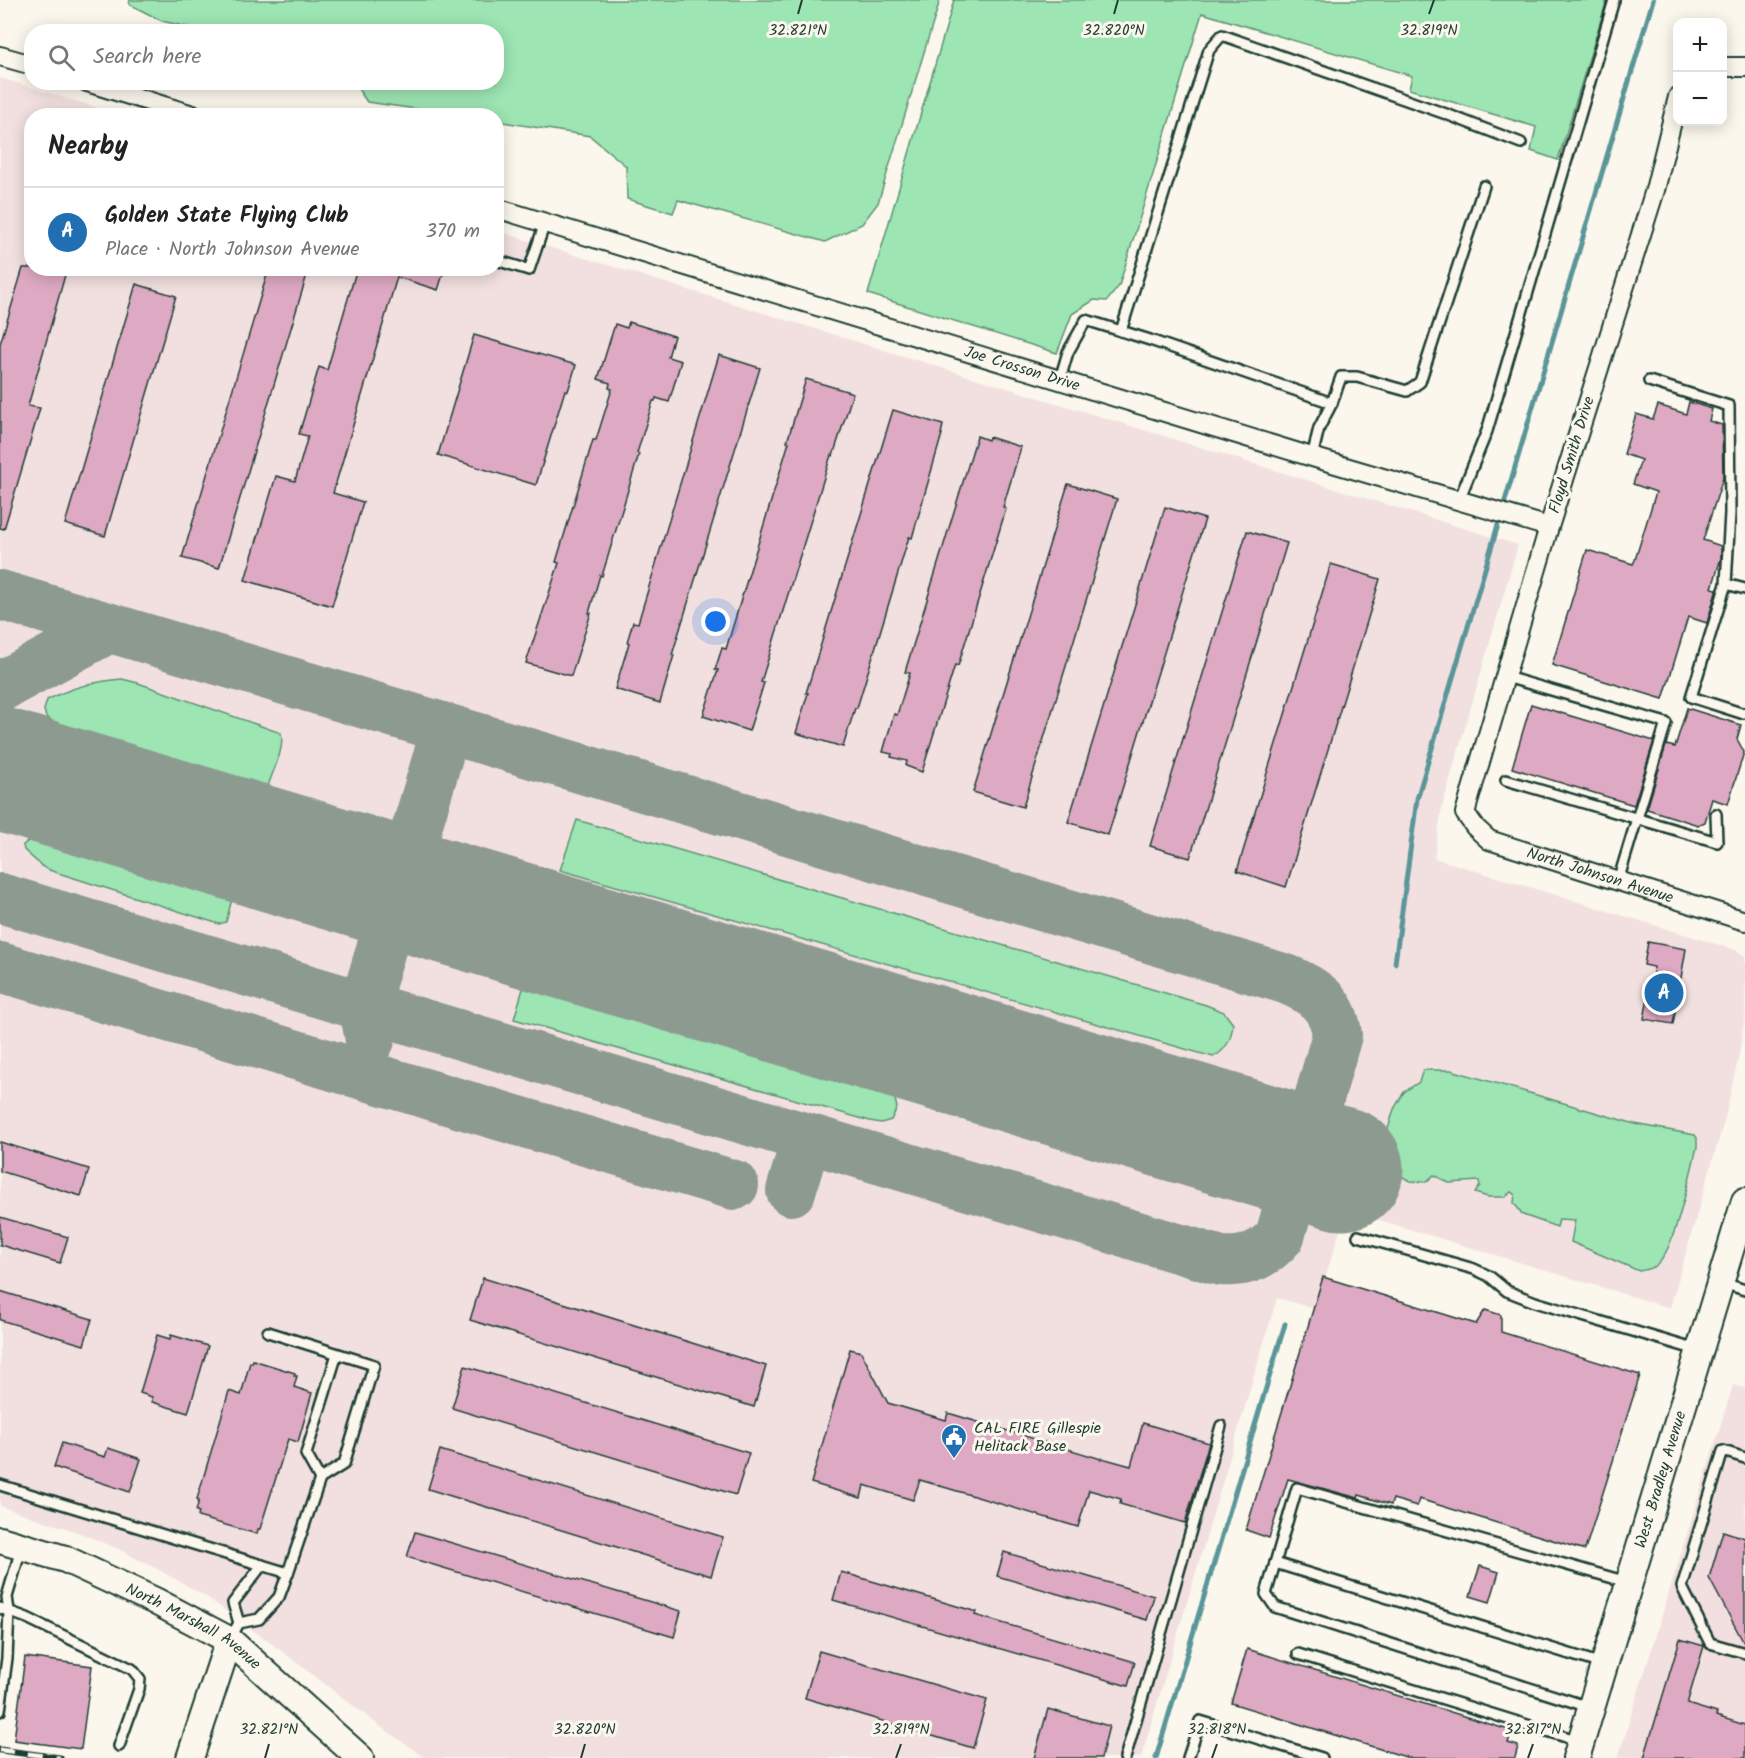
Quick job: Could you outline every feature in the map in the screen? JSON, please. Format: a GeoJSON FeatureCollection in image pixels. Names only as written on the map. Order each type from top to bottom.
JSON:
{"type":"FeatureCollection","features":[{"type":"Feature","properties":{"kind":"main road","name":"West Bradley Avenue"},"geometry":{"type":"LineString","coordinates":[[1578,1750],[1745,1201]]}},
{"type":"Feature","properties":{"kind":"main road","name":"North Marshall Avenue"},"geometry":{"type":"LineString","coordinates":[[11,1543],[65,1560],[155,1601],[234,1631],[360,1758]]}},
{"type":"Feature","properties":{"kind":"main road"},"geometry":{"type":"LineString","coordinates":[[190,1758],[234,1631]]}},
{"type":"Feature","properties":{"kind":"street"},"geometry":{"type":"LineString","coordinates":[[0,56],[24,64]]}},
{"type":"Feature","properties":{"kind":"street"},"geometry":{"type":"LineString","coordinates":[[1727,67],[1745,67]]}},
{"type":"Feature","properties":{"kind":"street"},"geometry":{"type":"LineString","coordinates":[[113,90],[170,108]]}},
{"type":"Feature","properties":{"kind":"street","name":"Floyd Smith Drive"},"geometry":{"type":"LineString","coordinates":[[1465,813],[1550,527],[1655,190],[1673,114]]}},
{"type":"Feature","properties":{"kind":"street","name":"Joe Crosson Drive"},"geometry":{"type":"LineString","coordinates":[[504,210],[1312,457],[1550,527]]}},
{"type":"Feature","properties":{"kind":"street","name":"North Johnson Avenue"},"geometry":{"type":"LineString","coordinates":[[1465,813],[1475,828],[1490,840],[1745,921]]}},
{"type":"Feature","properties":{"kind":"lane"},"geometry":{"type":"LineString","coordinates":[[1466,502],[1614,0]]}},
{"type":"Feature","properties":{"kind":"lane"},"geometry":{"type":"LineString","coordinates":[[1120,331],[1209,50],[1222,35],[1521,143]]}},
{"type":"Feature","properties":{"kind":"lane"},"geometry":{"type":"LineString","coordinates":[[1312,457],[1319,428],[1332,403],[1341,377],[1357,377],[1407,391],[1420,382],[1484,186]]}},
{"type":"Feature","properties":{"kind":"lane"},"geometry":{"type":"LineString","coordinates":[[504,262],[529,270],[544,223]]}},
{"type":"Feature","properties":{"kind":"lane"},"geometry":{"type":"LineString","coordinates":[[1060,379],[1068,352],[1086,320],[1332,403]]}},
{"type":"Feature","properties":{"kind":"lane"},"geometry":{"type":"LineString","coordinates":[[1648,381],[1730,406],[1730,513],[1726,584],[1691,697],[1745,713]]}},
{"type":"Feature","properties":{"kind":"lane"},"geometry":{"type":"LineString","coordinates":[[1726,584],[1745,589]]}},
{"type":"Feature","properties":{"kind":"lane"},"geometry":{"type":"LineString","coordinates":[[1506,677],[1666,723],[1618,881]]}},
{"type":"Feature","properties":{"kind":"lane"},"geometry":{"type":"LineString","coordinates":[[1506,780],[1717,843],[1716,814]]}},
{"type":"Feature","properties":{"kind":"lane"},"geometry":{"type":"LineString","coordinates":[[1358,1236],[1474,1269],[1489,1276],[1507,1291],[1535,1302],[1699,1351]]}},
{"type":"Feature","properties":{"kind":"lane"},"geometry":{"type":"LineString","coordinates":[[1720,1282],[1745,1290]]}},
{"type":"Feature","properties":{"kind":"lane"},"geometry":{"type":"LineString","coordinates":[[262,1565],[233,1603],[234,1631],[259,1619],[279,1597],[320,1479],[344,1464],[374,1365],[268,1332]]}},
{"type":"Feature","properties":{"kind":"lane"},"geometry":{"type":"LineString","coordinates":[[320,1479],[306,1454],[338,1354]]}},
{"type":"Feature","properties":{"kind":"lane"},"geometry":{"type":"LineString","coordinates":[[1125,1758],[1221,1426]]}},
{"type":"Feature","properties":{"kind":"lane"},"geometry":{"type":"LineString","coordinates":[[1745,1458],[1723,1451],[1682,1587],[1710,1643],[1745,1653]]}},
{"type":"Feature","properties":{"kind":"lane"},"geometry":{"type":"LineString","coordinates":[[0,1485],[288,1573]]}},
{"type":"Feature","properties":{"kind":"lane"},"geometry":{"type":"LineString","coordinates":[[1591,1707],[1275,1607],[1266,1594],[1297,1488],[1629,1583]]}},
{"type":"Feature","properties":{"kind":"lane"},"geometry":{"type":"LineString","coordinates":[[0,1711],[7,1658],[4,1610],[11,1543]]}},
{"type":"Feature","properties":{"kind":"lane"},"geometry":{"type":"LineString","coordinates":[[1275,1563],[1604,1665]]}},
{"type":"Feature","properties":{"kind":"lane"},"geometry":{"type":"LineString","coordinates":[[4,1610],[27,1617],[132,1669],[140,1679],[140,1689],[119,1746]]}},
{"type":"Feature","properties":{"kind":"lane"},"geometry":{"type":"LineString","coordinates":[[1298,1654],[1578,1750]]}},
{"type":"Feature","properties":{"kind":"lane"},"geometry":{"type":"LineString","coordinates":[[1188,1758],[1200,1721],[1322,1758]]}},
{"type":"Feature","properties":{"kind":"shaded area"},"geometry":{"type":"Polygon","coordinates":[[[0,78],[24,85],[24,90],[39,90],[98,108],[24,108],[24,276],[504,276],[504,233],[1518,545],[1442,807],[1434,858],[1736,950],[1745,956],[1745,1016],[1739,1055],[1725,1118],[1670,1308],[1346,1210],[1316,1309],[1277,1298],[1141,1758],[425,1758],[205,1596],[118,1549],[80,1533],[0,1506],[0,78]]]}},
{"type":"Feature","properties":{"kind":"shaded area"},"geometry":{"type":"Polygon","coordinates":[[[1733,1385],[1745,1388],[1745,1758],[1618,1758],[1733,1385]]]}},
{"type":"Feature","properties":{"kind":"green space"},"geometry":{"type":"Polygon","coordinates":[[[130,0],[940,0],[878,203],[862,224],[825,242],[678,200],[673,213],[627,199],[626,166],[590,136],[504,122],[504,108],[409,108],[367,102],[359,90],[504,90],[504,24],[175,24],[162,21],[129,4],[130,0]]]}},
{"type":"Feature","properties":{"kind":"green space"},"geometry":{"type":"Polygon","coordinates":[[[954,0],[1607,0],[1558,160],[1531,151],[1536,127],[1409,89],[1412,76],[1202,13],[1119,286],[1107,301],[1094,300],[1072,314],[1057,353],[868,294],[954,0]]]}},
{"type":"Feature","properties":{"kind":"green space"},"geometry":{"type":"Polygon","coordinates":[[[122,679],[281,733],[280,753],[268,786],[252,784],[52,721],[46,717],[44,710],[47,700],[83,686],[122,679]]]}},
{"type":"Feature","properties":{"kind":"green space"},"geometry":{"type":"Polygon","coordinates":[[[577,820],[1206,1005],[1224,1012],[1233,1024],[1229,1039],[1222,1051],[1213,1057],[560,870],[577,820]]]}},
{"type":"Feature","properties":{"kind":"green space"},"geometry":{"type":"Polygon","coordinates":[[[31,839],[232,899],[226,922],[219,924],[52,871],[43,867],[24,850],[23,845],[31,839]]]}},
{"type":"Feature","properties":{"kind":"green space"},"geometry":{"type":"Polygon","coordinates":[[[525,982],[881,1090],[895,1099],[897,1108],[891,1120],[881,1123],[870,1121],[514,1019],[525,982]]]}},
{"type":"Feature","properties":{"kind":"green space"},"geometry":{"type":"Polygon","coordinates":[[[1423,1070],[1451,1070],[1635,1124],[1695,1135],[1697,1147],[1676,1228],[1670,1244],[1657,1265],[1639,1271],[1571,1242],[1575,1220],[1559,1219],[1557,1227],[1523,1215],[1514,1203],[1515,1194],[1511,1192],[1505,1197],[1488,1197],[1475,1193],[1480,1186],[1479,1181],[1449,1183],[1434,1175],[1426,1182],[1410,1181],[1387,1168],[1377,1166],[1394,1109],[1404,1092],[1419,1082],[1423,1070]]]}},
{"type":"Feature","properties":{"kind":"building"},"geometry":{"type":"Polygon","coordinates":[[[23,268],[24,276],[65,276],[28,406],[40,408],[4,529],[0,528],[0,344],[23,268]]]}},
{"type":"Feature","properties":{"kind":"building"},"geometry":{"type":"Polygon","coordinates":[[[267,276],[307,276],[219,568],[182,558],[267,276]]]}},
{"type":"Feature","properties":{"kind":"building"},"geometry":{"type":"Polygon","coordinates":[[[355,276],[442,276],[438,290],[397,277],[333,493],[363,502],[332,606],[245,580],[276,476],[295,481],[308,436],[299,434],[319,367],[327,370],[355,276]]]}},
{"type":"Feature","properties":{"kind":"building"},"geometry":{"type":"Polygon","coordinates":[[[136,284],[176,296],[105,536],[65,524],[136,284]]]}},
{"type":"Feature","properties":{"kind":"building"},"geometry":{"type":"Polygon","coordinates":[[[629,322],[674,336],[668,357],[681,361],[669,402],[656,398],[653,401],[571,676],[526,663],[559,563],[556,562],[593,440],[596,440],[612,389],[609,388],[610,383],[598,379],[615,324],[627,328],[629,322]]]}},
{"type":"Feature","properties":{"kind":"building"},"geometry":{"type":"Polygon","coordinates":[[[474,335],[576,365],[568,391],[565,390],[536,485],[438,455],[474,335]]]}},
{"type":"Feature","properties":{"kind":"building"},"geometry":{"type":"Polygon","coordinates":[[[719,355],[760,368],[672,655],[674,655],[660,703],[615,689],[633,622],[638,623],[719,355]]]}},
{"type":"Feature","properties":{"kind":"building"},"geometry":{"type":"Polygon","coordinates":[[[806,379],[853,393],[833,456],[831,455],[761,682],[764,683],[749,731],[703,716],[718,670],[715,670],[722,648],[726,649],[806,379]]]}},
{"type":"Feature","properties":{"kind":"building"},"geometry":{"type":"Polygon","coordinates":[[[1689,402],[1712,409],[1709,421],[1722,425],[1723,478],[1703,540],[1721,546],[1721,558],[1712,588],[1717,589],[1707,623],[1688,617],[1663,699],[1552,665],[1587,550],[1633,564],[1635,560],[1656,492],[1633,484],[1641,460],[1624,454],[1636,414],[1653,419],[1658,405],[1686,414],[1689,402]]]}},
{"type":"Feature","properties":{"kind":"building"},"geometry":{"type":"Polygon","coordinates":[[[893,410],[943,425],[942,434],[912,538],[909,537],[843,747],[796,733],[808,693],[806,693],[893,410]]]}},
{"type":"Feature","properties":{"kind":"building"},"geometry":{"type":"Polygon","coordinates":[[[977,436],[988,440],[989,437],[1021,447],[1003,507],[1006,509],[958,666],[955,665],[922,772],[906,766],[907,761],[891,757],[892,754],[883,752],[894,714],[897,715],[910,673],[905,672],[977,436]]]}},
{"type":"Feature","properties":{"kind":"building"},"geometry":{"type":"Polygon","coordinates":[[[1068,484],[1117,499],[1023,807],[973,792],[1068,484]]]}},
{"type":"Feature","properties":{"kind":"building"},"geometry":{"type":"Polygon","coordinates":[[[1165,507],[1205,519],[1108,835],[1068,822],[1165,507]]]}},
{"type":"Feature","properties":{"kind":"building"},"geometry":{"type":"Polygon","coordinates":[[[1247,531],[1287,543],[1190,858],[1150,846],[1247,531]]]}},
{"type":"Feature","properties":{"kind":"building"},"geometry":{"type":"Polygon","coordinates":[[[1331,564],[1380,579],[1286,887],[1237,871],[1331,564]]]}},
{"type":"Feature","properties":{"kind":"building"},"geometry":{"type":"Polygon","coordinates":[[[1531,704],[1654,741],[1634,805],[1512,768],[1531,704]]]}},
{"type":"Feature","properties":{"kind":"building"},"geometry":{"type":"Polygon","coordinates":[[[1687,708],[1741,725],[1737,739],[1744,752],[1728,804],[1712,799],[1705,822],[1698,825],[1647,809],[1666,745],[1675,747],[1687,708]]]}},
{"type":"Feature","properties":{"kind":"building"},"geometry":{"type":"Polygon","coordinates":[[[1648,942],[1686,949],[1673,1024],[1644,1019],[1654,967],[1644,965],[1648,942]]]}},
{"type":"Feature","properties":{"kind":"building"},"geometry":{"type":"Polygon","coordinates":[[[0,1142],[89,1169],[81,1196],[0,1171],[0,1142]]]}},
{"type":"Feature","properties":{"kind":"building"},"geometry":{"type":"Polygon","coordinates":[[[0,1217],[68,1237],[60,1263],[0,1245],[0,1217]]]}},
{"type":"Feature","properties":{"kind":"building"},"geometry":{"type":"Polygon","coordinates":[[[1323,1277],[1476,1324],[1485,1310],[1501,1315],[1501,1332],[1640,1375],[1585,1550],[1419,1499],[1417,1506],[1393,1499],[1391,1505],[1359,1495],[1358,1498],[1288,1479],[1269,1538],[1246,1530],[1323,1277]]]}},
{"type":"Feature","properties":{"kind":"building"},"geometry":{"type":"Polygon","coordinates":[[[483,1278],[766,1366],[754,1407],[470,1320],[483,1278]]]}},
{"type":"Feature","properties":{"kind":"building"},"geometry":{"type":"Polygon","coordinates":[[[0,1291],[92,1319],[84,1345],[0,1320],[0,1291]]]}},
{"type":"Feature","properties":{"kind":"building"},"geometry":{"type":"Polygon","coordinates":[[[157,1335],[170,1339],[171,1335],[208,1346],[188,1413],[152,1402],[152,1397],[140,1393],[157,1335]]]}},
{"type":"Feature","properties":{"kind":"building"},"geometry":{"type":"Polygon","coordinates":[[[850,1349],[861,1352],[888,1403],[946,1420],[948,1413],[1131,1466],[1143,1423],[1209,1443],[1185,1523],[1120,1504],[1121,1499],[1089,1490],[1078,1527],[920,1480],[913,1500],[864,1485],[861,1498],[811,1483],[850,1349]]]}},
{"type":"Feature","properties":{"kind":"building"},"geometry":{"type":"Polygon","coordinates":[[[253,1360],[295,1373],[294,1376],[297,1376],[294,1387],[312,1393],[298,1442],[288,1439],[257,1534],[198,1517],[199,1512],[196,1511],[199,1500],[197,1499],[229,1391],[241,1395],[250,1362],[252,1363],[253,1360]]]}},
{"type":"Feature","properties":{"kind":"building"},"geometry":{"type":"Polygon","coordinates":[[[465,1366],[749,1453],[736,1495],[452,1408],[465,1366]]]}},
{"type":"Feature","properties":{"kind":"building"},"geometry":{"type":"Polygon","coordinates":[[[62,1443],[105,1457],[108,1448],[141,1459],[130,1492],[54,1467],[62,1443]]]}},
{"type":"Feature","properties":{"kind":"building"},"geometry":{"type":"Polygon","coordinates":[[[440,1450],[723,1537],[711,1576],[428,1489],[440,1450]]]}},
{"type":"Feature","properties":{"kind":"building"},"geometry":{"type":"Polygon","coordinates":[[[1723,1531],[1745,1538],[1745,1645],[1709,1578],[1723,1531]]]}},
{"type":"Feature","properties":{"kind":"building"},"geometry":{"type":"Polygon","coordinates":[[[415,1532],[681,1611],[674,1637],[407,1557],[415,1532]]]}},
{"type":"Feature","properties":{"kind":"building"},"geometry":{"type":"Polygon","coordinates":[[[1004,1552],[1154,1596],[1147,1620],[997,1576],[1004,1552]]]}},
{"type":"Feature","properties":{"kind":"building"},"geometry":{"type":"Polygon","coordinates":[[[1480,1566],[1499,1572],[1490,1602],[1470,1596],[1480,1566]]]}},
{"type":"Feature","properties":{"kind":"building"},"geometry":{"type":"Polygon","coordinates":[[[841,1572],[977,1612],[975,1615],[1135,1662],[1128,1686],[833,1600],[841,1572]]]}},
{"type":"Feature","properties":{"kind":"building"},"geometry":{"type":"Polygon","coordinates":[[[1680,1639],[1704,1646],[1687,1704],[1745,1725],[1745,1758],[1644,1758],[1680,1639]]]}},
{"type":"Feature","properties":{"kind":"building"},"geometry":{"type":"Polygon","coordinates":[[[1247,1649],[1512,1731],[1508,1743],[1518,1746],[1515,1758],[1409,1758],[1231,1703],[1247,1649]]]}},
{"type":"Feature","properties":{"kind":"building"},"geometry":{"type":"Polygon","coordinates":[[[819,1651],[987,1700],[973,1748],[805,1698],[819,1651]]]}},
{"type":"Feature","properties":{"kind":"building"},"geometry":{"type":"Polygon","coordinates":[[[25,1657],[92,1666],[81,1749],[14,1740],[25,1657]]]}},
{"type":"Feature","properties":{"kind":"building"},"geometry":{"type":"Polygon","coordinates":[[[1048,1709],[1109,1726],[1101,1758],[1034,1758],[1048,1709]]]}},
{"type":"Feature","properties":{"kind":"waterway"},"geometry":{"type":"LineString","coordinates":[[1395,963],[1417,799],[1653,0]]}},
{"type":"Feature","properties":{"kind":"waterway"},"geometry":{"type":"LineString","coordinates":[[1156,1758],[1285,1324]]}},
{"type":"Feature","properties":{"kind":"taxiway"},"geometry":{"type":"LineString","coordinates":[[0,595],[1286,979],[1313,993],[1327,1006],[1332,1014],[1337,1035],[1280,1236],[1268,1248],[1254,1256],[1239,1261],[1221,1261],[0,898]]}},
{"type":"Feature","properties":{"kind":"taxiway"},"geometry":{"type":"LineString","coordinates":[[0,687],[109,628]]}},
{"type":"Feature","properties":{"kind":"taxiway"},"geometry":{"type":"LineString","coordinates":[[370,1040],[364,1007],[446,729]]}},
{"type":"Feature","properties":{"kind":"taxiway"},"geometry":{"type":"LineString","coordinates":[[0,967],[734,1185]]}},
{"type":"Feature","properties":{"kind":"taxiway"},"geometry":{"type":"LineString","coordinates":[[791,1191],[806,1139]]}},
{"type":"Feature","properties":{"kind":"runway"},"geometry":{"type":"LineString","coordinates":[[0,769],[1342,1169]]}},
{"type":"Feature","properties":{"kind":"railway"},"geometry":{"type":"LineString","coordinates":[[0,1750],[60,1758]]}},
{"type":"Feature","properties":{"kind":"place","name":"Golden State Flying Club"},"geometry":{"type":"Point","coordinates":[1664,993]}},
{"type":"Feature","properties":{"kind":"place","name":"CAL FIRE Gillespie Helitack Base"},"geometry":{"type":"Point","coordinates":[954,1460]}}]}
